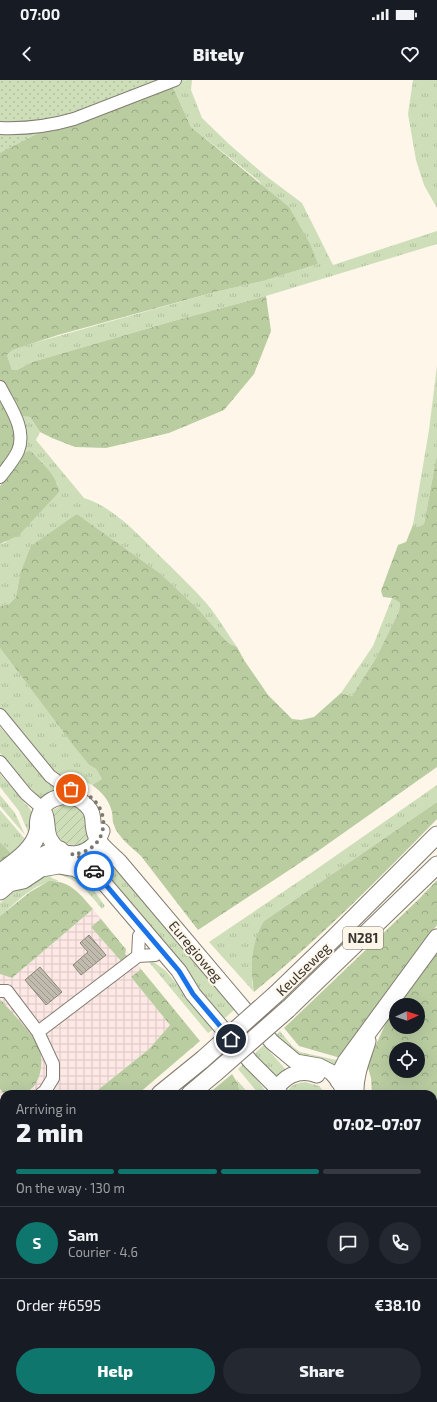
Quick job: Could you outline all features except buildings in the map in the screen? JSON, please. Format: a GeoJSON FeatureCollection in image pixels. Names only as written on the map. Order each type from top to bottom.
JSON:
{"type":"FeatureCollection","features":[{"type":"Feature","properties":{"kind":"highway"},"geometry":{"type":"LineString","coordinates":[[3,883],[35,841],[39,819]]}},
{"type":"Feature","properties":{"kind":"highway","name":"Keulseweg"},"geometry":{"type":"LineString","coordinates":[[165,1090],[202,1060],[276,994],[437,835]]}},
{"type":"Feature","properties":{"kind":"highway"},"geometry":{"type":"LineString","coordinates":[[3,883],[42,855],[53,851],[66,852]]}},
{"type":"Feature","properties":{"kind":"highway"},"geometry":{"type":"LineString","coordinates":[[3,883],[23,880],[41,868],[59,864],[76,868],[87,875]]}},
{"type":"Feature","properties":{"kind":"highway","name":"Keulseweg"},"geometry":{"type":"LineString","coordinates":[[195,1090],[288,1009],[437,865]]}},
{"type":"Feature","properties":{"kind":"highway"},"geometry":{"type":"LineString","coordinates":[[340,1090],[341,1072],[346,1062],[437,938]]}},
{"type":"Feature","properties":{"kind":"highway"},"geometry":{"type":"LineString","coordinates":[[355,1090],[357,1070],[369,1031]]}},
{"type":"Feature","properties":{"kind":"main road"},"geometry":{"type":"LineString","coordinates":[[71,789],[85,792],[96,802],[102,815],[100,835],[95,845],[84,852],[66,852],[54,844],[49,837],[47,820],[39,819],[46,804],[57,798],[69,796],[81,800],[90,809],[95,833],[100,835]]}},
{"type":"Feature","properties":{"kind":"main road","name":"Euregioweg"},"geometry":{"type":"LineString","coordinates":[[100,835],[119,861],[272,1042],[303,1068],[325,1069],[330,1072],[340,1090]]}},
{"type":"Feature","properties":{"kind":"main road","name":"Euregioweg"},"geometry":{"type":"LineString","coordinates":[[66,852],[81,858],[87,863],[179,971],[193,994],[274,1090]]}},
{"type":"Feature","properties":{"kind":"main road"},"geometry":{"type":"LineString","coordinates":[[87,875],[174,976],[193,994]]}},
{"type":"Feature","properties":{"kind":"main road"},"geometry":{"type":"LineString","coordinates":[[277,1090],[280,1084],[288,1076],[303,1068]]}},
{"type":"Feature","properties":{"kind":"street"},"geometry":{"type":"LineString","coordinates":[[0,128],[18,128],[59,123],[74,119],[175,80]]}},
{"type":"Feature","properties":{"kind":"street"},"geometry":{"type":"LineString","coordinates":[[0,387],[19,425],[21,434],[17,452],[0,477]]}},
{"type":"Feature","properties":{"kind":"street"},"geometry":{"type":"LineString","coordinates":[[0,715],[50,776],[71,789]]}},
{"type":"Feature","properties":{"kind":"street"},"geometry":{"type":"LineString","coordinates":[[0,762],[26,794],[39,819]]}},
{"type":"Feature","properties":{"kind":"street"},"geometry":{"type":"LineString","coordinates":[[138,956],[139,936]]}},
{"type":"Feature","properties":{"kind":"street"},"geometry":{"type":"LineString","coordinates":[[38,1032],[138,956],[156,955]]}},
{"type":"Feature","properties":{"kind":"street"},"geometry":{"type":"LineString","coordinates":[[0,990],[7,991],[38,1032],[53,1064],[53,1078],[46,1090]]}},
{"type":"Feature","properties":{"kind":"shaded area"},"geometry":{"type":"Polygon","coordinates":[[[93,909],[141,969],[131,977],[170,1025],[149,1049],[98,1090],[30,1090],[38,1079],[41,1065],[0,1000],[0,974],[12,978],[93,909]]]}},
{"type":"Feature","properties":{"kind":"green space"},"geometry":{"type":"Polygon","coordinates":[[[0,80],[186,80],[105,112],[35,135],[0,153],[0,80]]]}},
{"type":"Feature","properties":{"kind":"green space"},"geometry":{"type":"Polygon","coordinates":[[[187,80],[192,80],[191,90],[202,118],[230,145],[266,176],[302,203],[333,265],[437,231],[437,244],[266,296],[32,362],[17,370],[12,370],[7,355],[11,350],[215,292],[263,281],[318,264],[259,181],[191,127],[172,85],[187,80]]]}},
{"type":"Feature","properties":{"kind":"green space"},"geometry":{"type":"Polygon","coordinates":[[[413,80],[437,80],[437,208],[424,185],[416,160],[408,114],[413,80]]]}},
{"type":"Feature","properties":{"kind":"green space"},"geometry":{"type":"Polygon","coordinates":[[[172,85],[191,127],[289,207],[310,244],[318,264],[263,281],[215,292],[58,335],[12,350],[7,355],[12,370],[17,370],[32,362],[266,296],[271,331],[254,374],[224,410],[169,433],[106,448],[75,447],[40,432],[30,417],[18,416],[0,381],[0,131],[172,85]]]}},
{"type":"Feature","properties":{"kind":"green space"},"geometry":{"type":"Polygon","coordinates":[[[437,366],[437,454],[424,524],[418,527],[413,525],[429,430],[437,366]]]}},
{"type":"Feature","properties":{"kind":"green space"},"geometry":{"type":"Polygon","coordinates":[[[0,393],[15,416],[16,442],[0,471],[0,393]]]}},
{"type":"Feature","properties":{"kind":"green space"},"geometry":{"type":"Polygon","coordinates":[[[18,416],[30,417],[40,432],[36,440],[84,498],[95,502],[118,516],[138,534],[207,604],[237,647],[228,643],[199,610],[161,574],[77,514],[20,574],[16,597],[8,605],[0,606],[0,544],[5,543],[58,485],[43,463],[30,450],[24,453],[26,433],[24,424],[18,416]]]}},
{"type":"Feature","properties":{"kind":"green space"},"geometry":{"type":"Polygon","coordinates":[[[30,450],[52,475],[58,486],[59,492],[19,535],[0,544],[0,486],[24,453],[30,450]]]}},
{"type":"Feature","properties":{"kind":"green space"},"geometry":{"type":"Polygon","coordinates":[[[437,454],[437,767],[318,851],[198,930],[141,856],[125,842],[118,833],[113,823],[112,812],[107,800],[99,790],[92,785],[102,779],[96,769],[89,765],[0,648],[0,606],[8,605],[16,597],[20,574],[31,546],[77,514],[161,574],[199,610],[228,643],[237,647],[268,695],[292,719],[301,720],[314,717],[341,693],[352,696],[376,658],[399,611],[400,603],[392,598],[383,597],[381,591],[398,545],[406,542],[413,525],[418,527],[424,524],[437,454]]]}},
{"type":"Feature","properties":{"kind":"green space"},"geometry":{"type":"Polygon","coordinates":[[[392,598],[400,603],[399,611],[376,658],[352,696],[341,693],[373,646],[392,598]]]}},
{"type":"Feature","properties":{"kind":"green space"},"geometry":{"type":"Polygon","coordinates":[[[0,648],[89,765],[96,769],[102,779],[92,785],[84,781],[72,784],[64,780],[53,772],[0,709],[0,648]]]}},
{"type":"Feature","properties":{"kind":"green space"},"geometry":{"type":"Polygon","coordinates":[[[0,727],[60,789],[41,800],[0,753],[0,727]]]}},
{"type":"Feature","properties":{"kind":"green space"},"geometry":{"type":"Polygon","coordinates":[[[0,774],[30,809],[33,815],[29,834],[19,811],[0,787],[0,774]]]}},
{"type":"Feature","properties":{"kind":"green space"},"geometry":{"type":"Polygon","coordinates":[[[437,785],[437,802],[264,921],[252,982],[254,992],[209,942],[311,873],[437,785]]]}},
{"type":"Feature","properties":{"kind":"green space"},"geometry":{"type":"Polygon","coordinates":[[[0,795],[15,813],[25,835],[0,806],[0,795]]]}},
{"type":"Feature","properties":{"kind":"green space"},"geometry":{"type":"Polygon","coordinates":[[[437,802],[437,819],[348,908],[302,951],[254,992],[252,965],[254,947],[256,938],[264,921],[437,802]]]}},
{"type":"Feature","properties":{"kind":"green space"},"geometry":{"type":"Polygon","coordinates":[[[65,805],[73,806],[79,809],[82,813],[89,840],[85,843],[71,845],[59,838],[56,830],[53,810],[65,805]]]}},
{"type":"Feature","properties":{"kind":"green space"},"geometry":{"type":"Polygon","coordinates":[[[0,810],[25,839],[25,842],[14,856],[0,842],[0,810]]]}},
{"type":"Feature","properties":{"kind":"green space"},"geometry":{"type":"Polygon","coordinates":[[[0,842],[14,856],[0,868],[0,842]]]}},
{"type":"Feature","properties":{"kind":"green space"},"geometry":{"type":"Polygon","coordinates":[[[100,849],[235,1009],[223,1020],[89,855],[100,849]]]}},
{"type":"Feature","properties":{"kind":"green space"},"geometry":{"type":"Polygon","coordinates":[[[58,868],[88,882],[105,906],[102,909],[77,883],[57,874],[58,868]]]}},
{"type":"Feature","properties":{"kind":"green space"},"geometry":{"type":"Polygon","coordinates":[[[47,873],[52,878],[59,881],[42,884],[34,888],[0,916],[0,903],[27,881],[47,873]]]}},
{"type":"Feature","properties":{"kind":"green space"},"geometry":{"type":"Polygon","coordinates":[[[437,880],[437,925],[399,976],[344,1059],[299,1046],[284,1028],[437,880]]]}},
{"type":"Feature","properties":{"kind":"green space"},"geometry":{"type":"Polygon","coordinates":[[[49,881],[63,883],[74,889],[93,909],[12,978],[0,974],[0,916],[30,892],[49,881]]]}},
{"type":"Feature","properties":{"kind":"green space"},"geometry":{"type":"Polygon","coordinates":[[[101,919],[126,949],[125,954],[127,956],[121,961],[91,927],[101,919]]]}},
{"type":"Feature","properties":{"kind":"green space"},"geometry":{"type":"Polygon","coordinates":[[[437,948],[437,1090],[372,1090],[371,1078],[367,1064],[389,1016],[389,1034],[425,1034],[425,998],[401,998],[437,948]]]}},
{"type":"Feature","properties":{"kind":"green space"},"geometry":{"type":"Polygon","coordinates":[[[151,960],[166,971],[214,1029],[208,1033],[148,961],[151,960]]]}},
{"type":"Feature","properties":{"kind":"green space"},"geometry":{"type":"Polygon","coordinates":[[[141,969],[200,1041],[143,1090],[98,1090],[149,1049],[170,1025],[131,977],[141,969]]]}},
{"type":"Feature","properties":{"kind":"green space"},"geometry":{"type":"Polygon","coordinates":[[[0,1000],[35,1040],[40,1050],[41,1068],[38,1080],[30,1090],[0,1089],[0,1000]]]}},
{"type":"Feature","properties":{"kind":"green space"},"geometry":{"type":"Polygon","coordinates":[[[280,1031],[292,1046],[300,1052],[341,1061],[338,1070],[302,1059],[276,1035],[280,1031]]]}},
{"type":"Feature","properties":{"kind":"green space"},"geometry":{"type":"Polygon","coordinates":[[[264,1045],[287,1071],[278,1082],[253,1055],[264,1045]]]}},
{"type":"Feature","properties":{"kind":"green space"},"geometry":{"type":"Polygon","coordinates":[[[243,1064],[264,1090],[256,1090],[238,1069],[243,1064]]]}},
{"type":"Feature","properties":{"kind":"green space"},"geometry":{"type":"Polygon","coordinates":[[[232,1074],[238,1084],[239,1090],[213,1090],[232,1074]]]}},
{"type":"Feature","properties":{"kind":"green space"},"geometry":{"type":"Polygon","coordinates":[[[236,1079],[246,1090],[239,1090],[236,1079]]]}},
{"type":"Feature","properties":{"kind":"green space"},"geometry":{"type":"Polygon","coordinates":[[[305,1082],[319,1086],[322,1090],[288,1090],[298,1083],[305,1082]]]}},
{"type":"Feature","properties":{"kind":"way so far"},"geometry":{"type":"LineString","coordinates":[[71,789],[85,792],[91,797],[100,808],[102,815],[103,823],[101,835],[95,845],[84,852],[72,854],[81,858],[94,871]]}},
{"type":"Feature","properties":{"kind":"route"},"geometry":{"type":"LineString","coordinates":[[94,871],[179,971],[193,994],[231,1039]]}}]}
